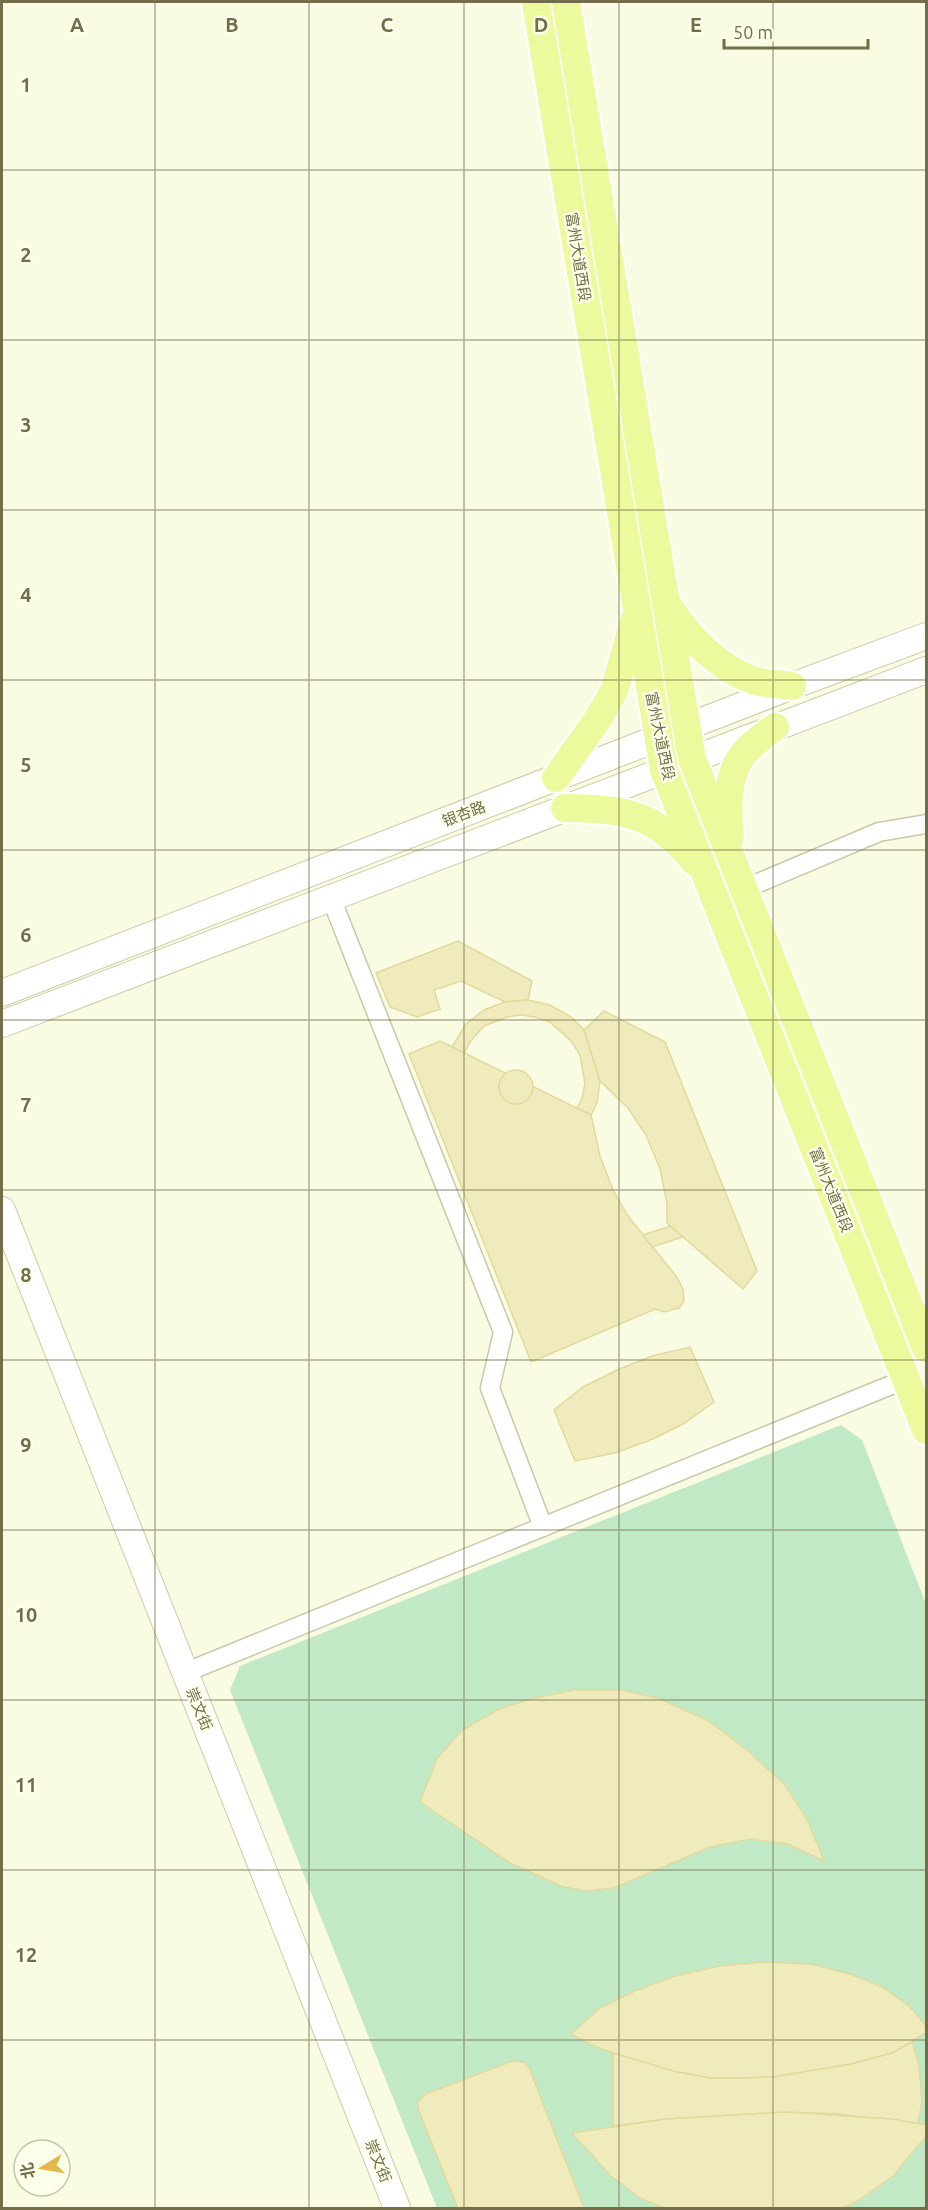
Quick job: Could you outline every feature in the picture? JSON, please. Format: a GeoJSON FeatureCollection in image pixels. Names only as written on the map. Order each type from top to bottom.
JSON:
{"type":"FeatureCollection","features":[{"type":"Feature","properties":{"kind":"main road","name":"富州大道西段"},"geometry":{"type":"LineString","coordinates":[[536,2],[664,770],[927,1430]]}},
{"type":"Feature","properties":{"kind":"main road","name":"富州大道西段"},"geometry":{"type":"LineString","coordinates":[[566,2],[692,759],[927,1348]]}},
{"type":"Feature","properties":{"kind":"main road"},"geometry":{"type":"LineString","coordinates":[[665,603],[695,640],[727,669],[756,682],[792,686]]}},
{"type":"Feature","properties":{"kind":"main road"},"geometry":{"type":"LineString","coordinates":[[556,778],[598,719],[614,691],[636,611]]}},
{"type":"Feature","properties":{"kind":"main road","name":"银杏路"},"geometry":{"type":"LineString","coordinates":[[2,993],[792,686],[927,636]]}},
{"type":"Feature","properties":{"kind":"main road","name":"银杏路"},"geometry":{"type":"LineString","coordinates":[[2,1024],[927,670]]}},
{"type":"Feature","properties":{"kind":"main road"},"geometry":{"type":"LineString","coordinates":[[732,859],[728,816],[735,768],[746,751],[775,727]]}},
{"type":"Feature","properties":{"kind":"main road"},"geometry":{"type":"LineString","coordinates":[[565,808],[617,810],[638,816],[662,829],[682,846],[705,873]]}},
{"type":"Feature","properties":{"kind":"main road","name":"崇文街"},"geometry":{"type":"LineString","coordinates":[[2,1210],[397,2208]]}},
{"type":"Feature","properties":{"kind":"street"},"geometry":{"type":"LineString","coordinates":[[744,889],[879,832],[927,824]]}},
{"type":"Feature","properties":{"kind":"street"},"geometry":{"type":"LineString","coordinates":[[331,898],[503,1332],[490,1388],[543,1527]]}},
{"type":"Feature","properties":{"kind":"street"},"geometry":{"type":"LineString","coordinates":[[184,1672],[906,1379]]}},
{"type":"Feature","properties":{"kind":"green space"},"geometry":{"type":"Polygon","coordinates":[[[841,1425],[862,1440],[926,1604],[926,2208],[437,2208],[230,1690],[240,1666],[841,1425]]]}},
{"type":"Feature","properties":{"kind":"building"},"geometry":{"type":"Polygon","coordinates":[[[458,941],[532,981],[528,1000],[505,1002],[461,981],[434,990],[440,1009],[417,1017],[390,1007],[376,973],[458,941]]]}},
{"type":"Feature","properties":{"kind":"building"},"geometry":{"type":"Polygon","coordinates":[[[528,1000],[550,1005],[570,1016],[584,1030],[600,1081],[597,1103],[591,1115],[577,1108],[582,1099],[585,1083],[580,1055],[572,1042],[550,1022],[521,1015],[507,1017],[484,1026],[464,1053],[452,1047],[466,1024],[484,1010],[505,1002],[528,1000]]]}},
{"type":"Feature","properties":{"kind":"building"},"geometry":{"type":"Polygon","coordinates":[[[604,1011],[665,1042],[757,1271],[743,1289],[667,1223],[667,1203],[660,1169],[646,1135],[628,1108],[600,1081],[584,1030],[604,1011]]]}},
{"type":"Feature","properties":{"kind":"building"},"geometry":{"type":"Polygon","coordinates":[[[440,1041],[591,1115],[600,1156],[613,1190],[628,1216],[676,1276],[683,1289],[684,1301],[679,1308],[664,1312],[655,1309],[531,1362],[409,1054],[440,1041]]]}},
{"type":"Feature","properties":{"kind":"building"},"geometry":{"type":"Polygon","coordinates":[[[516,1070],[528,1075],[533,1087],[528,1099],[516,1104],[504,1099],[499,1087],[504,1075],[516,1070]]]}},
{"type":"Feature","properties":{"kind":"building"},"geometry":{"type":"Polygon","coordinates":[[[670,1226],[683,1237],[652,1247],[643,1235],[670,1226]]]}},
{"type":"Feature","properties":{"kind":"building"},"geometry":{"type":"Polygon","coordinates":[[[690,1347],[714,1402],[683,1424],[653,1439],[615,1453],[575,1461],[554,1410],[583,1387],[617,1370],[652,1356],[690,1347]]]}},
{"type":"Feature","properties":{"kind":"building"},"geometry":{"type":"Polygon","coordinates":[[[574,1690],[622,1690],[660,1699],[709,1721],[747,1750],[785,1785],[808,1821],[824,1861],[788,1844],[750,1839],[710,1847],[614,1888],[585,1891],[561,1886],[510,1863],[420,1802],[437,1759],[461,1731],[497,1710],[530,1699],[574,1690]]]}},
{"type":"Feature","properties":{"kind":"building"},"geometry":{"type":"Polygon","coordinates":[[[765,1962],[810,1964],[850,1974],[882,1987],[910,2007],[926,2026],[926,2033],[892,2053],[851,2064],[773,2077],[742,2078],[710,2078],[673,2071],[613,2053],[571,2034],[600,2008],[635,1991],[675,1976],[720,1966],[765,1962]]]}},
{"type":"Feature","properties":{"kind":"building"},"geometry":{"type":"Polygon","coordinates":[[[912,2042],[919,2065],[922,2101],[918,2124],[839,2114],[786,2112],[666,2119],[613,2126],[613,2053],[673,2071],[710,2078],[773,2077],[851,2064],[892,2053],[912,2042]]]}},
{"type":"Feature","properties":{"kind":"building"},"geometry":{"type":"Polygon","coordinates":[[[518,2061],[529,2068],[584,2208],[458,2208],[418,2109],[418,2102],[426,2094],[518,2061]]]}},
{"type":"Feature","properties":{"kind":"building"},"geometry":{"type":"Polygon","coordinates":[[[786,2112],[893,2119],[926,2125],[926,2136],[893,2176],[861,2199],[843,2208],[665,2208],[640,2198],[609,2174],[572,2133],[666,2119],[786,2112]]]}}]}
